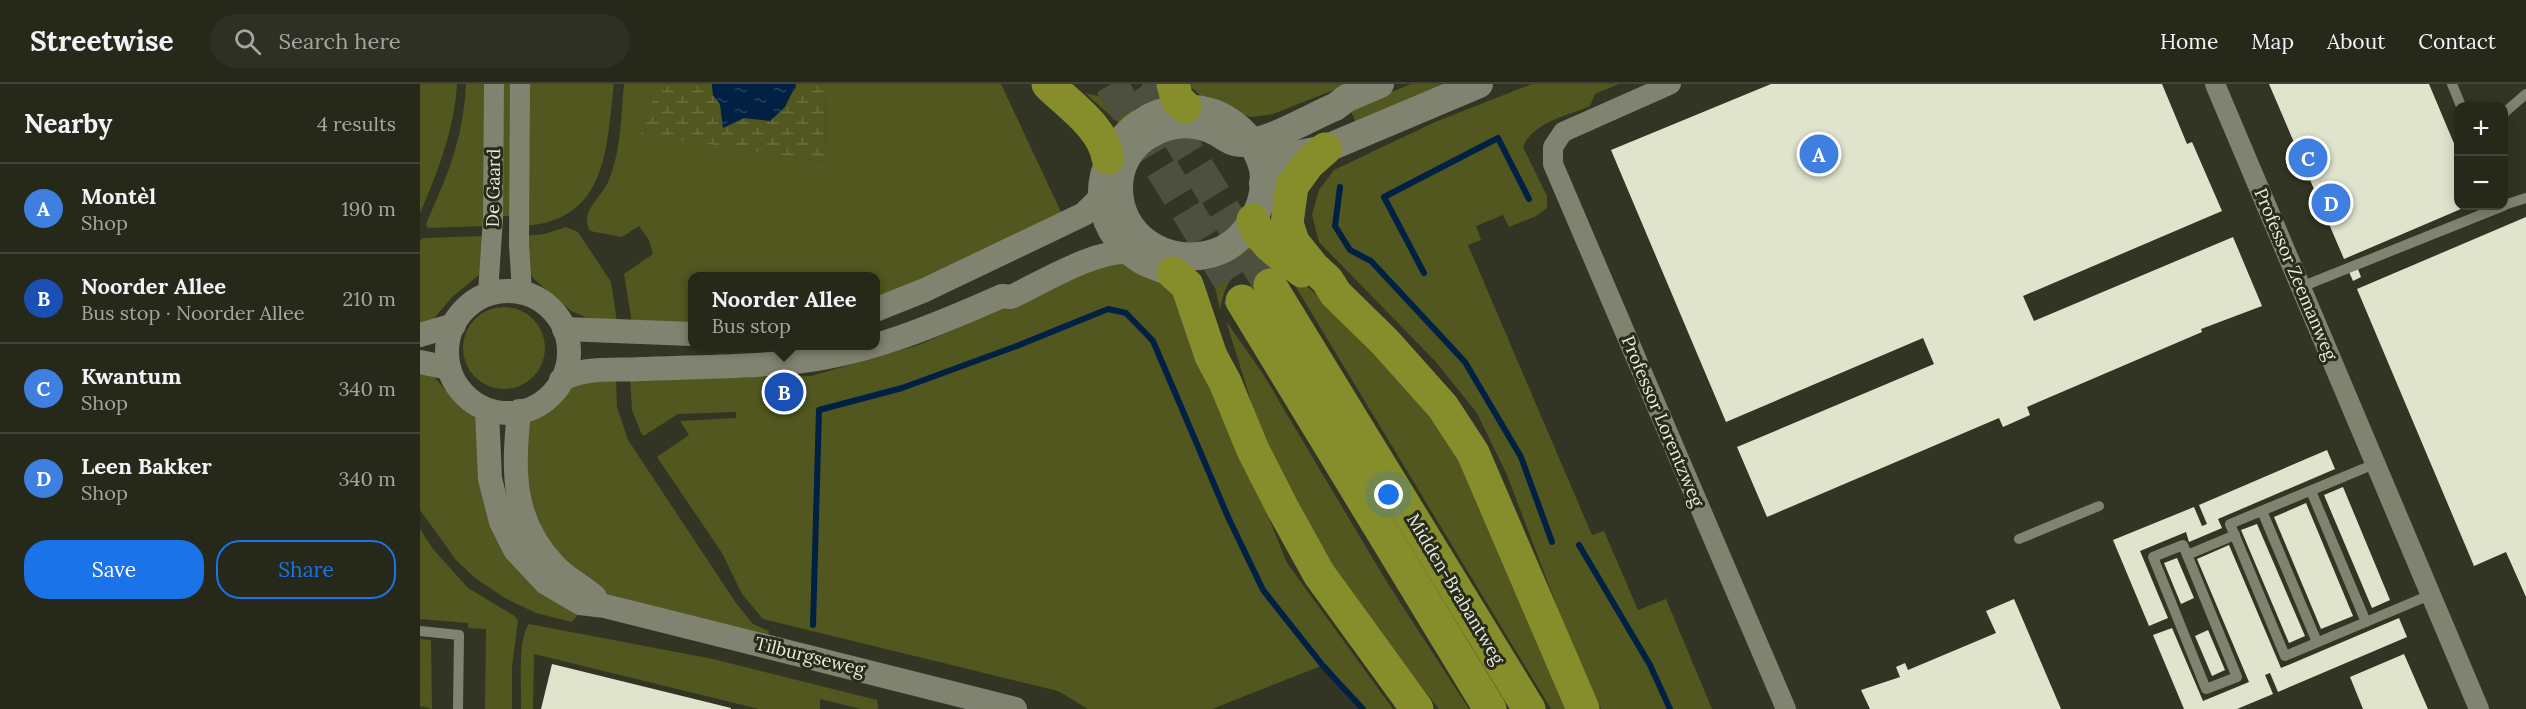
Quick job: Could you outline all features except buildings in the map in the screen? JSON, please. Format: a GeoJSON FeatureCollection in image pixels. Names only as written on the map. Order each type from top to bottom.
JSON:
{"type":"FeatureCollection","features":[{"type":"Feature","properties":{"kind":"highway"},"geometry":{"type":"LineString","coordinates":[[1048,84],[1097,132],[1106,147],[1118,152]]}},
{"type":"Feature","properties":{"kind":"highway"},"geometry":{"type":"LineString","coordinates":[[1061,84],[1118,152]]}},
{"type":"Feature","properties":{"kind":"highway"},"geometry":{"type":"LineString","coordinates":[[1325,149],[1308,164],[1292,186],[1287,223],[1298,250],[1327,280],[1335,294],[1385,342],[1443,407],[1473,453],[1583,709]]}},
{"type":"Feature","properties":{"kind":"highway"},"geometry":{"type":"LineString","coordinates":[[1253,220],[1256,231],[1267,242],[1322,288],[1335,294]]}},
{"type":"Feature","properties":{"kind":"highway"},"geometry":{"type":"LineString","coordinates":[[1177,264],[1187,285],[1211,356],[1225,382],[1252,450],[1319,573],[1417,709]]}},
{"type":"Feature","properties":{"kind":"highway","name":"Midden-Brabantweg"},"geometry":{"type":"LineString","coordinates":[[1270,285],[1529,709]]}},
{"type":"Feature","properties":{"kind":"highway","name":"Midden-Brabantweg"},"geometry":{"type":"LineString","coordinates":[[1242,301],[1490,709]]}},
{"type":"Feature","properties":{"kind":"main road"},"geometry":{"type":"LineString","coordinates":[[1118,152],[1145,137],[1178,124],[1200,126],[1234,142],[1245,134],[1335,107],[1347,98],[1380,84]]}},
{"type":"Feature","properties":{"kind":"main road"},"geometry":{"type":"LineString","coordinates":[[1263,183],[1263,169],[1245,134],[1208,110],[1179,96],[1165,109],[1144,117],[1129,128],[1102,178],[1101,197],[1105,217],[1144,261],[1177,264],[1210,255],[1237,239],[1253,220],[1263,183],[1271,167],[1295,155],[1325,149],[1479,84]]}},
{"type":"Feature","properties":{"kind":"main road"},"geometry":{"type":"LineString","coordinates":[[1118,152],[1119,196],[1129,242]]}},
{"type":"Feature","properties":{"kind":"street","name":"De Gaard"},"geometry":{"type":"LineString","coordinates":[[488,293],[493,218],[494,84]]}},
{"type":"Feature","properties":{"kind":"street","name":"De Gaard"},"geometry":{"type":"LineString","coordinates":[[520,84],[519,244],[522,292]]}},
{"type":"Feature","properties":{"kind":"street","name":"Professor Lorentzweg"},"geometry":{"type":"LineString","coordinates":[[1671,84],[1563,132],[1553,147],[1553,164],[1786,709]]}},
{"type":"Feature","properties":{"kind":"street","name":"Professor Zeemanweg"},"geometry":{"type":"LineString","coordinates":[[2215,84],[2479,709]]}},
{"type":"Feature","properties":{"kind":"street"},"geometry":{"type":"LineString","coordinates":[[880,308],[925,291],[1084,214],[1101,197]]}},
{"type":"Feature","properties":{"kind":"street"},"geometry":{"type":"LineString","coordinates":[[880,344],[937,325],[1002,296],[1008,288],[1024,279],[1094,245],[1129,242]]}},
{"type":"Feature","properties":{"kind":"street"},"geometry":{"type":"LineString","coordinates":[[561,380],[569,360],[568,339],[564,329],[543,302],[522,292],[499,290],[488,293],[467,305],[454,325],[450,339],[449,368],[453,380],[462,393],[487,411],[519,411],[544,399],[561,380],[572,374],[606,369],[783,363],[856,350]]}},
{"type":"Feature","properties":{"kind":"street"},"geometry":{"type":"LineString","coordinates":[[420,335],[454,325]]}},
{"type":"Feature","properties":{"kind":"street"},"geometry":{"type":"LineString","coordinates":[[564,329],[688,334]]}},
{"type":"Feature","properties":{"kind":"street"},"geometry":{"type":"LineString","coordinates":[[420,362],[449,368]]}},
{"type":"Feature","properties":{"kind":"street","name":"Tilburgseweg"},"geometry":{"type":"LineString","coordinates":[[487,411],[490,478],[501,522],[515,550],[546,583],[580,603],[605,606],[1015,709]]}},
{"type":"Feature","properties":{"kind":"street","name":"Tilburgseweg"},"geometry":{"type":"LineString","coordinates":[[519,411],[515,479],[520,507],[532,538],[556,568],[605,606]]}},
{"type":"Feature","properties":{"kind":"lane"},"geometry":{"type":"LineString","coordinates":[[2452,84],[2459,102]]}},
{"type":"Feature","properties":{"kind":"lane"},"geometry":{"type":"LineString","coordinates":[[2508,110],[2526,94]]}},
{"type":"Feature","properties":{"kind":"lane"},"geometry":{"type":"LineString","coordinates":[[2508,204],[2526,198]]}},
{"type":"Feature","properties":{"kind":"lane"},"geometry":{"type":"LineString","coordinates":[[2301,287],[2492,210]]}},
{"type":"Feature","properties":{"kind":"lane"},"geometry":{"type":"LineString","coordinates":[[2377,463],[2230,524],[2285,656],[2430,595]]}},
{"type":"Feature","properties":{"kind":"lane"},"geometry":{"type":"LineString","coordinates":[[2311,491],[2366,622]]}},
{"type":"Feature","properties":{"kind":"lane"},"geometry":{"type":"LineString","coordinates":[[2019,539],[2099,506]]}},
{"type":"Feature","properties":{"kind":"lane"},"geometry":{"type":"LineString","coordinates":[[2262,511],[2317,642]]}},
{"type":"Feature","properties":{"kind":"lane"},"geometry":{"type":"LineString","coordinates":[[2187,555],[2235,535]]}},
{"type":"Feature","properties":{"kind":"lane"},"geometry":{"type":"LineString","coordinates":[[2183,545],[2187,555],[2237,677],[2206,689],[2153,557],[2183,545]]}},
{"type":"Feature","properties":{"kind":"lane"},"geometry":{"type":"LineString","coordinates":[[420,630],[459,635],[458,709]]}},
{"type":"Feature","properties":{"kind":"green space"},"geometry":{"type":"Polygon","coordinates":[[[420,84],[457,84],[444,150],[420,213],[420,84]]]}},
{"type":"Feature","properties":{"kind":"green space"},"geometry":{"type":"Polygon","coordinates":[[[466,84],[487,84],[485,226],[428,228],[426,224],[448,172],[458,140],[466,84]]]}},
{"type":"Feature","properties":{"kind":"green space"},"geometry":{"type":"Polygon","coordinates":[[[499,84],[513,84],[512,216],[498,216],[499,84]]]}},
{"type":"Feature","properties":{"kind":"green space"},"geometry":{"type":"Polygon","coordinates":[[[525,84],[614,84],[604,156],[598,177],[587,196],[572,210],[552,221],[524,226],[525,84]]]}},
{"type":"Feature","properties":{"kind":"green space"},"geometry":{"type":"Polygon","coordinates":[[[624,84],[658,84],[642,133],[826,162],[825,84],[1001,84],[1061,212],[902,291],[880,299],[880,272],[688,272],[688,323],[632,323],[624,274],[653,254],[649,240],[639,226],[622,237],[590,231],[587,224],[592,205],[608,182],[616,159],[624,84]]]}},
{"type":"Feature","properties":{"kind":"green space"},"geometry":{"type":"Polygon","coordinates":[[[658,84],[712,84],[713,95],[720,104],[723,127],[744,118],[770,121],[796,88],[796,84],[825,84],[826,162],[641,134],[658,84]]]}},
{"type":"Feature","properties":{"kind":"green space"},"geometry":{"type":"Polygon","coordinates":[[[1143,84],[1161,84],[1163,97],[1136,108],[1119,123],[1085,93],[1108,98],[1123,97],[1130,95],[1143,84]]]}},
{"type":"Feature","properties":{"kind":"green space"},"geometry":{"type":"Polygon","coordinates":[[[1187,84],[1349,84],[1273,114],[1251,117],[1208,102],[1187,84]]]}},
{"type":"Feature","properties":{"kind":"green space"},"geometry":{"type":"Polygon","coordinates":[[[1411,84],[1445,84],[1356,123],[1350,109],[1411,84]]]}},
{"type":"Feature","properties":{"kind":"green space"},"geometry":{"type":"Polygon","coordinates":[[[1532,84],[1619,84],[1595,94],[1590,106],[1552,121],[1534,131],[1528,138],[1523,147],[1547,196],[1547,208],[1536,216],[1509,227],[1503,215],[1476,226],[1481,240],[1468,245],[1592,535],[1604,531],[1638,610],[1666,599],[1712,709],[1601,709],[1572,646],[1507,475],[1477,413],[1435,361],[1319,242],[1312,215],[1319,190],[1334,170],[1435,122],[1532,84]]]}},
{"type":"Feature","properties":{"kind":"green space"},"geometry":{"type":"Polygon","coordinates":[[[566,227],[578,232],[611,282],[617,322],[592,320],[571,311],[529,273],[524,236],[545,234],[566,227]]]}},
{"type":"Feature","properties":{"kind":"green space"},"geometry":{"type":"Polygon","coordinates":[[[485,236],[483,267],[479,275],[452,297],[431,322],[420,328],[420,240],[485,236]]]}},
{"type":"Feature","properties":{"kind":"green space"},"geometry":{"type":"Polygon","coordinates":[[[1254,242],[1271,265],[1249,268],[1235,276],[1226,289],[1220,310],[1211,268],[1254,242]]]}},
{"type":"Feature","properties":{"kind":"green space"},"geometry":{"type":"Polygon","coordinates":[[[1127,263],[1143,270],[1178,294],[1287,563],[1393,709],[1360,709],[1326,664],[1212,709],[1088,709],[1058,691],[763,619],[742,594],[722,553],[657,457],[689,435],[680,421],[736,418],[736,412],[678,414],[642,435],[632,410],[630,379],[811,376],[919,345],[1095,267],[1127,263]]]}},
{"type":"Feature","properties":{"kind":"green space"},"geometry":{"type":"Polygon","coordinates":[[[1291,272],[1373,345],[1459,452],[1575,709],[1551,709],[1288,274],[1291,272]]]}},
{"type":"Feature","properties":{"kind":"green space"},"geometry":{"type":"Polygon","coordinates":[[[504,307],[520,310],[533,319],[542,332],[545,348],[542,364],[533,377],[520,386],[504,389],[488,386],[475,377],[466,364],[463,348],[466,332],[475,319],[488,310],[504,307]]]}},
{"type":"Feature","properties":{"kind":"green space"},"geometry":{"type":"Polygon","coordinates":[[[1226,321],[1263,374],[1385,579],[1469,709],[1439,709],[1335,578],[1273,472],[1226,321]]]}},
{"type":"Feature","properties":{"kind":"green space"},"geometry":{"type":"Polygon","coordinates":[[[420,368],[431,373],[457,404],[475,418],[484,436],[484,478],[582,610],[572,622],[536,613],[505,598],[475,578],[456,560],[420,510],[420,368]]]}},
{"type":"Feature","properties":{"kind":"green space"},"geometry":{"type":"Polygon","coordinates":[[[616,378],[617,407],[628,440],[736,603],[753,624],[769,631],[768,637],[597,591],[548,549],[523,477],[530,421],[554,404],[571,385],[616,378]]]}},
{"type":"Feature","properties":{"kind":"green space"},"geometry":{"type":"Polygon","coordinates":[[[420,529],[433,549],[468,588],[518,620],[512,667],[512,709],[485,709],[486,629],[468,628],[468,623],[420,619],[420,529]]]}},
{"type":"Feature","properties":{"kind":"green space"},"geometry":{"type":"Polygon","coordinates":[[[529,624],[713,659],[877,700],[878,709],[861,709],[820,699],[820,709],[759,709],[534,654],[533,709],[521,709],[521,652],[525,631],[529,624]]]}},
{"type":"Feature","properties":{"kind":"green space"},"geometry":{"type":"Polygon","coordinates":[[[420,639],[431,640],[432,709],[420,706],[420,639]]]}},
{"type":"Feature","properties":{"kind":"water"},"geometry":{"type":"Polygon","coordinates":[[[712,84],[796,84],[785,107],[770,121],[744,118],[723,128],[720,104],[713,95],[712,84]]]}},
{"type":"Feature","properties":{"kind":"waterway"},"geometry":{"type":"LineString","coordinates":[[1424,273],[1384,197],[1498,138],[1529,199]]}},
{"type":"Feature","properties":{"kind":"waterway"},"geometry":{"type":"LineString","coordinates":[[1340,187],[1335,226],[1350,250],[1371,261],[1465,362],[1521,457],[1552,542]]}},
{"type":"Feature","properties":{"kind":"waterway"},"geometry":{"type":"LineString","coordinates":[[813,625],[819,410],[902,388],[1014,347],[1108,309],[1126,313],[1153,341],[1228,517],[1263,590],[1324,667],[1363,709]]}},
{"type":"Feature","properties":{"kind":"waterway"},"geometry":{"type":"LineString","coordinates":[[1579,545],[1650,665],[1670,709]]}},
{"type":"Feature","properties":{"kind":"tunnel"},"geometry":{"type":"LineString","coordinates":[[1111,84],[1242,301]]}},
{"type":"Feature","properties":{"kind":"tunnel"},"geometry":{"type":"LineString","coordinates":[[1146,84],[1270,285]]}},
{"type":"Feature","properties":{"kind":"place","name":"Montèl"},"geometry":{"type":"Point","coordinates":[1819,154]}},
{"type":"Feature","properties":{"kind":"place","name":"Kwantum"},"geometry":{"type":"Point","coordinates":[2308,158]}},
{"type":"Feature","properties":{"kind":"place","name":"Leen Bakker"},"geometry":{"type":"Point","coordinates":[2331,203]}},
{"type":"Feature","properties":{"kind":"place","name":"Noorder Allee"},"geometry":{"type":"Point","coordinates":[784,392]}}]}
